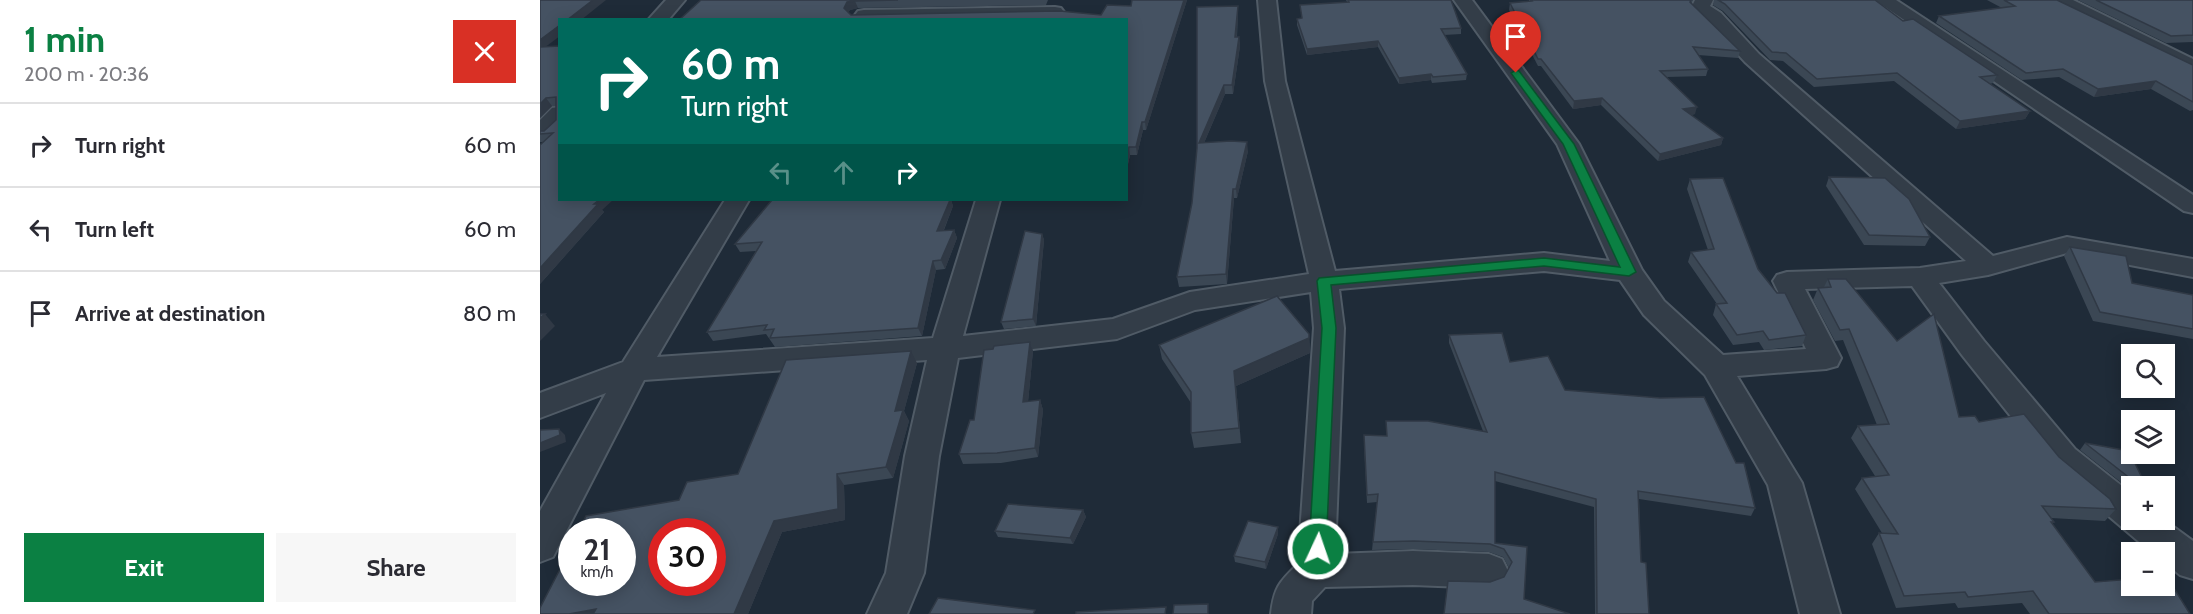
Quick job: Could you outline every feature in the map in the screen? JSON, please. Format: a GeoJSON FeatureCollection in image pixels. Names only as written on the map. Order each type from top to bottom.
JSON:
{"type":"FeatureCollection","features":[{"type":"Feature","properties":{"kind":"street"},"geometry":{"type":"LineString","coordinates":[[659,18],[676,0]]}},
{"type":"Feature","properties":{"kind":"street"},"geometry":{"type":"LineString","coordinates":[[855,17],[868,0]]}},
{"type":"Feature","properties":{"kind":"street"},"geometry":{"type":"LineString","coordinates":[[1267,0],[1275,81],[1324,281],[1329,328],[1316,571],[1293,594],[1291,614]]}},
{"type":"Feature","properties":{"kind":"street"},"geometry":{"type":"LineString","coordinates":[[1463,0],[1568,144],[1629,272],[1654,308],[1716,367],[1785,483],[1820,614]]}},
{"type":"Feature","properties":{"kind":"street"},"geometry":{"type":"LineString","coordinates":[[1704,0],[1700,8],[1714,17],[1752,58],[1988,266]]}},
{"type":"Feature","properties":{"kind":"street"},"geometry":{"type":"LineString","coordinates":[[1884,0],[2193,206]]}},
{"type":"Feature","properties":{"kind":"street"},"geometry":{"type":"LineString","coordinates":[[2059,0],[2193,67]]}},
{"type":"Feature","properties":{"kind":"street"},"geometry":{"type":"LineString","coordinates":[[855,17],[1057,10]]}},
{"type":"Feature","properties":{"kind":"street"},"geometry":{"type":"LineString","coordinates":[[540,132],[558,115]]}},
{"type":"Feature","properties":{"kind":"street"},"geometry":{"type":"LineString","coordinates":[[540,546],[634,370],[736,201]]}},
{"type":"Feature","properties":{"kind":"street"},"geometry":{"type":"LineString","coordinates":[[887,614],[905,573],[922,456],[945,348],[988,201]]}},
{"type":"Feature","properties":{"kind":"street"},"geometry":{"type":"LineString","coordinates":[[1716,367],[1826,358],[1787,281],[1920,278],[1988,266],[2067,245],[2193,267]]}},
{"type":"Feature","properties":{"kind":"street"},"geometry":{"type":"LineString","coordinates":[[540,406],[634,370],[990,345],[1117,329],[1190,301],[1324,281],[1544,262],[1629,272]]}},
{"type":"Feature","properties":{"kind":"street"},"geometry":{"type":"LineString","coordinates":[[1920,278],[1973,348],[2063,458],[2121,506]]}},
{"type":"Feature","properties":{"kind":"street"},"geometry":{"type":"LineString","coordinates":[[2150,530],[2193,563]]}},
{"type":"Feature","properties":{"kind":"street"},"geometry":{"type":"LineString","coordinates":[[1316,571],[1413,568],[1489,571]]}},
{"type":"Feature","properties":{"kind":"building"},"geometry":{"type":"Polygon","coordinates":[[[540,0],[593,0],[570,18],[558,18],[558,26],[540,40],[540,0]]]}},
{"type":"Feature","properties":{"kind":"building"},"geometry":{"type":"Polygon","coordinates":[[[701,0],[898,0],[847,2],[844,8],[851,15],[1060,11],[1101,15],[1107,5],[1131,6],[1132,0],[1184,0],[1145,122],[1142,122],[1136,147],[1129,147],[1128,150],[1128,18],[681,18],[701,0]]]}},
{"type":"Feature","properties":{"kind":"building"},"geometry":{"type":"Polygon","coordinates":[[[1348,0],[1451,0],[1461,28],[1441,29],[1467,74],[1433,77],[1431,74],[1399,78],[1378,41],[1307,49],[1297,19],[1302,18],[1300,5],[1349,2],[1348,0]]]}},
{"type":"Feature","properties":{"kind":"building"},"geometry":{"type":"Polygon","coordinates":[[[1531,0],[1691,0],[1690,2],[1740,51],[1693,47],[1708,69],[1660,71],[1697,107],[1683,109],[1723,138],[1660,154],[1602,98],[1574,101],[1541,59],[1538,59],[1510,3],[1531,0]]]}},
{"type":"Feature","properties":{"kind":"building"},"geometry":{"type":"Polygon","coordinates":[[[1718,0],[1875,0],[1903,21],[1913,19],[1997,75],[1980,77],[2030,111],[1960,121],[1897,73],[1817,79],[1786,53],[1772,52],[1725,4],[1718,0]]]}},
{"type":"Feature","properties":{"kind":"building"},"geometry":{"type":"Polygon","coordinates":[[[2004,0],[2057,0],[2193,65],[2193,102],[2156,81],[2098,89],[2063,69],[2026,73],[1939,16],[2015,6],[2004,0]]]}},
{"type":"Feature","properties":{"kind":"building"},"geometry":{"type":"Polygon","coordinates":[[[2096,0],[2193,0],[2193,35],[2171,36],[2096,0]]]}},
{"type":"Feature","properties":{"kind":"building"},"geometry":{"type":"Polygon","coordinates":[[[1238,6],[1235,37],[1239,37],[1232,85],[1224,85],[1199,143],[1247,142],[1236,189],[1233,189],[1226,274],[1177,277],[1192,203],[1197,148],[1197,7],[1238,6]]]}},
{"type":"Feature","properties":{"kind":"building"},"geometry":{"type":"Polygon","coordinates":[[[558,46],[558,201],[598,201],[594,204],[598,204],[540,268],[540,145],[553,133],[540,134],[540,131],[544,131],[556,120],[556,97],[546,98],[540,104],[540,47],[558,46]]]}},
{"type":"Feature","properties":{"kind":"building"},"geometry":{"type":"Polygon","coordinates":[[[1829,177],[1885,178],[1909,199],[1930,237],[1869,235],[1829,177]]]}},
{"type":"Feature","properties":{"kind":"building"},"geometry":{"type":"Polygon","coordinates":[[[1723,178],[1758,269],[1777,293],[1785,293],[1806,335],[1769,340],[1763,331],[1737,335],[1716,304],[1727,303],[1691,252],[1714,249],[1690,179],[1723,178]]]}},
{"type":"Feature","properties":{"kind":"building"},"geometry":{"type":"Polygon","coordinates":[[[771,201],[950,201],[937,231],[954,230],[941,260],[933,261],[918,328],[770,338],[774,329],[764,330],[767,325],[707,332],[762,242],[735,244],[771,201]]]}},
{"type":"Feature","properties":{"kind":"building"},"geometry":{"type":"Polygon","coordinates":[[[1025,231],[1042,234],[1033,319],[1001,322],[1025,231]]]}},
{"type":"Feature","properties":{"kind":"building"},"geometry":{"type":"Polygon","coordinates":[[[2070,247],[2126,256],[2132,283],[2193,295],[2193,329],[2100,312],[2070,247]]]}},
{"type":"Feature","properties":{"kind":"building"},"geometry":{"type":"Polygon","coordinates":[[[1828,279],[1846,279],[1897,341],[1934,314],[1959,417],[1975,416],[1979,422],[2024,414],[2059,457],[2110,499],[2116,509],[2042,506],[2095,582],[2121,580],[2121,596],[2175,596],[2175,590],[2190,614],[2049,614],[2033,591],[1968,597],[1965,592],[1904,596],[1879,533],[1898,534],[1862,478],[1889,475],[1858,426],[1889,424],[1849,329],[1840,330],[1818,288],[1831,287],[1828,279]]]}},
{"type":"Feature","properties":{"kind":"building"},"geometry":{"type":"Polygon","coordinates":[[[1277,296],[1309,334],[1309,338],[1234,371],[1239,428],[1191,433],[1191,392],[1159,345],[1277,296]]]}},
{"type":"Feature","properties":{"kind":"building"},"geometry":{"type":"Polygon","coordinates":[[[1502,333],[1510,362],[1548,356],[1565,390],[1660,398],[1704,397],[1736,463],[1744,463],[1755,508],[1638,491],[1641,562],[1646,563],[1649,614],[1597,614],[1596,499],[1495,472],[1495,543],[1527,547],[1524,599],[1570,614],[1444,614],[1448,581],[1490,582],[1504,577],[1512,562],[1504,549],[1490,544],[1373,542],[1378,494],[1367,495],[1364,435],[1387,436],[1386,421],[1428,421],[1487,432],[1449,335],[1502,333]]]}},
{"type":"Feature","properties":{"kind":"building"},"geometry":{"type":"Polygon","coordinates":[[[1030,342],[1023,402],[1040,400],[1035,448],[997,453],[959,454],[970,420],[974,420],[984,350],[993,349],[994,346],[1030,342]]]}},
{"type":"Feature","properties":{"kind":"building"},"geometry":{"type":"Polygon","coordinates":[[[911,351],[895,411],[903,410],[886,467],[837,474],[838,509],[774,521],[734,614],[593,614],[596,609],[569,614],[540,614],[540,608],[558,573],[558,596],[636,596],[636,518],[585,518],[586,516],[679,500],[687,482],[738,474],[786,360],[911,351]]]}},
{"type":"Feature","properties":{"kind":"building"},"geometry":{"type":"Polygon","coordinates":[[[559,429],[560,435],[540,443],[540,430],[559,429]]]}},
{"type":"Feature","properties":{"kind":"building"},"geometry":{"type":"Polygon","coordinates":[[[2085,443],[2121,450],[2121,464],[2135,464],[2141,476],[2127,476],[2085,443]]]}},
{"type":"Feature","properties":{"kind":"building"},"geometry":{"type":"Polygon","coordinates":[[[1008,504],[1083,510],[1070,538],[995,531],[1008,504]]]}},
{"type":"Feature","properties":{"kind":"building"},"geometry":{"type":"Polygon","coordinates":[[[1248,521],[1278,527],[1265,562],[1234,556],[1248,521]]]}},
{"type":"Feature","properties":{"kind":"building"},"geometry":{"type":"Polygon","coordinates":[[[938,598],[1035,610],[1033,614],[929,614],[938,598]]]}},
{"type":"Feature","properties":{"kind":"building"},"geometry":{"type":"Polygon","coordinates":[[[1208,604],[1208,614],[1173,614],[1174,605],[1208,604]]]}},
{"type":"Feature","properties":{"kind":"building"},"geometry":{"type":"Polygon","coordinates":[[[1166,607],[1165,614],[1076,614],[1076,612],[1166,607]]]}},
{"type":"Feature","properties":{"kind":"route"},"geometry":{"type":"LineString","coordinates":[[1318,549],[1329,328],[1324,281],[1544,262],[1629,272],[1568,144],[1516,73]]}}]}
